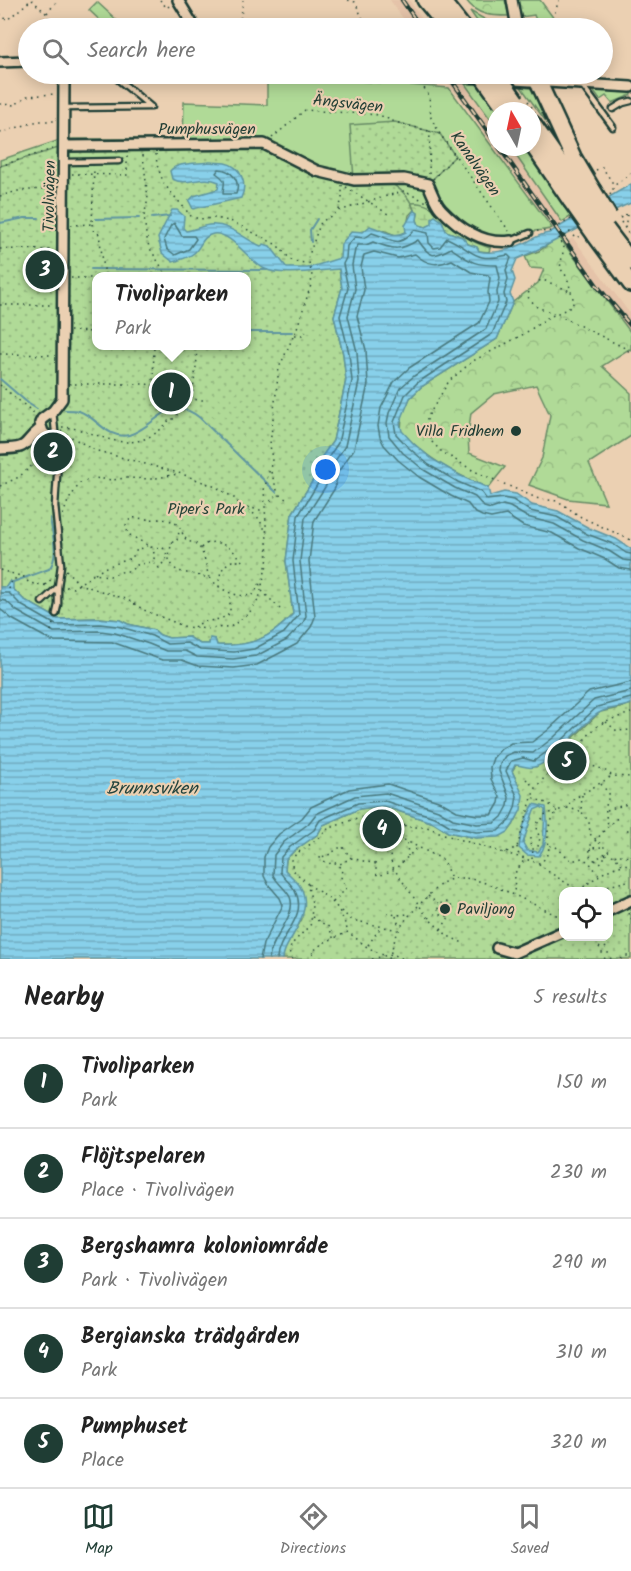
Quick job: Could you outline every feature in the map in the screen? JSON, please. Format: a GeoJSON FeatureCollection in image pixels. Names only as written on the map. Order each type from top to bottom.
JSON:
{"type":"FeatureCollection","features":[{"type":"Feature","properties":{"kind":"main road"},"geometry":{"type":"LineString","coordinates":[[425,0],[440,18]]}},
{"type":"Feature","properties":{"kind":"main road"},"geometry":{"type":"LineString","coordinates":[[441,0],[455,18]]}},
{"type":"Feature","properties":{"kind":"main road"},"geometry":{"type":"LineString","coordinates":[[491,84],[508,102]]}},
{"type":"Feature","properties":{"kind":"main road"},"geometry":{"type":"LineString","coordinates":[[502,84],[510,102]]}},
{"type":"Feature","properties":{"kind":"main road"},"geometry":{"type":"LineString","coordinates":[[539,84],[573,157],[582,195]]}},
{"type":"Feature","properties":{"kind":"main road"},"geometry":{"type":"LineString","coordinates":[[541,136],[582,195]]}},
{"type":"Feature","properties":{"kind":"main road"},"geometry":{"type":"LineString","coordinates":[[541,153],[612,228],[628,259]]}},
{"type":"Feature","properties":{"kind":"main road"},"geometry":{"type":"LineString","coordinates":[[612,228],[631,284]]}},
{"type":"Feature","properties":{"kind":"street"},"geometry":{"type":"LineString","coordinates":[[512,0],[515,18]]}},
{"type":"Feature","properties":{"kind":"street"},"geometry":{"type":"LineString","coordinates":[[179,1],[189,18]]}},
{"type":"Feature","properties":{"kind":"street"},"geometry":{"type":"LineString","coordinates":[[0,62],[18,61]]}},
{"type":"Feature","properties":{"kind":"street","name":"Tivolivägen"},"geometry":{"type":"LineString","coordinates":[[54,411],[62,399],[64,84]]}},
{"type":"Feature","properties":{"kind":"street"},"geometry":{"type":"LineString","coordinates":[[613,84],[631,87]]}},
{"type":"Feature","properties":{"kind":"street","name":"Pumphusvägen"},"geometry":{"type":"LineString","coordinates":[[65,146],[264,144],[342,181],[404,179],[428,184]]}},
{"type":"Feature","properties":{"kind":"street"},"geometry":{"type":"LineString","coordinates":[[428,184],[440,208],[465,229],[482,239],[499,243],[511,241]]}},
{"type":"Feature","properties":{"kind":"street"},"geometry":{"type":"LineString","coordinates":[[0,449],[20,448],[27,445],[54,411]]}},
{"type":"Feature","properties":{"kind":"street"},"geometry":{"type":"LineString","coordinates":[[40,426],[57,444]]}},
{"type":"Feature","properties":{"kind":"street"},"geometry":{"type":"LineString","coordinates":[[613,910],[628,904]]}},
{"type":"Feature","properties":{"kind":"street"},"geometry":{"type":"LineString","coordinates":[[497,948],[514,953],[559,933]]}},
{"type":"Feature","properties":{"kind":"lane"},"geometry":{"type":"LineString","coordinates":[[65,108],[152,107],[124,84]]}},
{"type":"Feature","properties":{"kind":"lane"},"geometry":{"type":"LineString","coordinates":[[583,84],[613,127]]}},
{"type":"Feature","properties":{"kind":"lane"},"geometry":{"type":"LineString","coordinates":[[613,109],[631,100]]}},
{"type":"Feature","properties":{"kind":"lane"},"geometry":{"type":"LineString","coordinates":[[65,162],[118,161]]}},
{"type":"Feature","properties":{"kind":"lane"},"geometry":{"type":"LineString","coordinates":[[511,241],[530,233]]}},
{"type":"Feature","properties":{"kind":"lane"},"geometry":{"type":"LineString","coordinates":[[54,411],[58,461],[55,506],[61,564],[56,614]]}},
{"type":"Feature","properties":{"kind":"lane"},"geometry":{"type":"LineString","coordinates":[[42,602],[58,587]]}},
{"type":"Feature","properties":{"kind":"path"},"geometry":{"type":"LineString","coordinates":[[0,14],[7,20],[32,0],[46,14],[47,18]]}},
{"type":"Feature","properties":{"kind":"path"},"geometry":{"type":"LineString","coordinates":[[46,14],[58,0]]}},
{"type":"Feature","properties":{"kind":"path"},"geometry":{"type":"LineString","coordinates":[[160,0],[167,8],[179,1]]}},
{"type":"Feature","properties":{"kind":"path"},"geometry":{"type":"LineString","coordinates":[[240,18],[243,0]]}},
{"type":"Feature","properties":{"kind":"path"},"geometry":{"type":"LineString","coordinates":[[348,0],[355,2],[362,18]]}},
{"type":"Feature","properties":{"kind":"path"},"geometry":{"type":"LineString","coordinates":[[557,18],[555,12],[559,0]]}},
{"type":"Feature","properties":{"kind":"path"},"geometry":{"type":"LineString","coordinates":[[0,104],[15,105],[27,96],[55,94],[58,84]]}},
{"type":"Feature","properties":{"kind":"path","name":"Kanalvägen"},"geometry":{"type":"LineString","coordinates":[[422,84],[429,96],[431,118],[455,156],[509,231],[511,241]]}},
{"type":"Feature","properties":{"kind":"path","name":"Ängsvägen"},"geometry":{"type":"LineString","coordinates":[[264,144],[305,110],[379,115],[441,134]]}},
{"type":"Feature","properties":{"kind":"path"},"geometry":{"type":"LineString","coordinates":[[0,133],[38,121],[65,121]]}},
{"type":"Feature","properties":{"kind":"path"},"geometry":{"type":"LineString","coordinates":[[428,184],[430,131]]}},
{"type":"Feature","properties":{"kind":"path"},"geometry":{"type":"LineString","coordinates":[[65,174],[127,175],[127,145]]}},
{"type":"Feature","properties":{"kind":"path"},"geometry":{"type":"LineString","coordinates":[[142,145],[148,199],[144,216],[147,241],[165,272]]}},
{"type":"Feature","properties":{"kind":"path"},"geometry":{"type":"LineString","coordinates":[[156,145],[157,165],[164,184],[191,216],[199,219],[228,220],[277,245],[293,262],[309,264]]}},
{"type":"Feature","properties":{"kind":"path"},"geometry":{"type":"LineString","coordinates":[[0,166],[65,146]]}},
{"type":"Feature","properties":{"kind":"path"},"geometry":{"type":"LineString","coordinates":[[428,184],[455,156]]}},
{"type":"Feature","properties":{"kind":"path"},"geometry":{"type":"LineString","coordinates":[[94,162],[92,224],[93,230],[99,234],[105,272]]}},
{"type":"Feature","properties":{"kind":"path"},"geometry":{"type":"LineString","coordinates":[[600,167],[615,185]]}},
{"type":"Feature","properties":{"kind":"path"},"geometry":{"type":"LineString","coordinates":[[610,195],[615,185],[631,173]]}},
{"type":"Feature","properties":{"kind":"path"},"geometry":{"type":"LineString","coordinates":[[342,181],[388,214]]}},
{"type":"Feature","properties":{"kind":"path"},"geometry":{"type":"LineString","coordinates":[[339,211],[342,181]]}},
{"type":"Feature","properties":{"kind":"path"},"geometry":{"type":"LineString","coordinates":[[0,196],[18,190],[65,188]]}},
{"type":"Feature","properties":{"kind":"path"},"geometry":{"type":"LineString","coordinates":[[61,564],[79,584],[126,598],[146,611],[186,627],[221,628],[237,624],[249,613],[262,591],[268,558],[265,482],[272,461],[270,444],[279,368],[311,285],[312,276],[308,258],[321,222],[339,211],[403,191],[440,208]]}},
{"type":"Feature","properties":{"kind":"path"},"geometry":{"type":"LineString","coordinates":[[631,215],[627,214],[612,228],[631,238]]}},
{"type":"Feature","properties":{"kind":"path"},"geometry":{"type":"LineString","coordinates":[[64,225],[92,224]]}},
{"type":"Feature","properties":{"kind":"path"},"geometry":{"type":"LineString","coordinates":[[574,237],[570,232],[558,238],[564,247],[560,268],[567,277],[574,302],[558,315],[547,318],[524,334],[473,362],[449,381],[427,418],[427,431],[432,442],[442,452],[474,471],[539,500],[558,501],[581,517],[631,540]]}},
{"type":"Feature","properties":{"kind":"path"},"geometry":{"type":"LineString","coordinates":[[259,241],[260,237]]}},
{"type":"Feature","properties":{"kind":"path"},"geometry":{"type":"LineString","coordinates":[[0,249],[64,250]]}},
{"type":"Feature","properties":{"kind":"path"},"geometry":{"type":"LineString","coordinates":[[64,278],[92,278]]}},
{"type":"Feature","properties":{"kind":"path"},"geometry":{"type":"LineString","coordinates":[[539,281],[543,280],[571,292]]}},
{"type":"Feature","properties":{"kind":"path"},"geometry":{"type":"LineString","coordinates":[[529,292],[528,299],[537,307],[558,315],[631,353]]}},
{"type":"Feature","properties":{"kind":"path"},"geometry":{"type":"LineString","coordinates":[[0,305],[63,305]]}},
{"type":"Feature","properties":{"kind":"path"},"geometry":{"type":"LineString","coordinates":[[63,331],[92,332]]}},
{"type":"Feature","properties":{"kind":"path"},"geometry":{"type":"LineString","coordinates":[[294,334],[304,335],[306,331]]}},
{"type":"Feature","properties":{"kind":"path"},"geometry":{"type":"LineString","coordinates":[[153,387],[154,350]]}},
{"type":"Feature","properties":{"kind":"path"},"geometry":{"type":"LineString","coordinates":[[192,399],[197,359],[196,350]]}},
{"type":"Feature","properties":{"kind":"path"},"geometry":{"type":"LineString","coordinates":[[0,354],[63,355]]}},
{"type":"Feature","properties":{"kind":"path"},"geometry":{"type":"LineString","coordinates":[[62,384],[147,384],[153,387],[166,385]]}},
{"type":"Feature","properties":{"kind":"path"},"geometry":{"type":"LineString","coordinates":[[0,385],[40,426]]}},
{"type":"Feature","properties":{"kind":"path"},"geometry":{"type":"LineString","coordinates":[[203,399],[185,399],[178,405],[174,419],[169,420],[154,434],[131,443],[104,439],[63,427],[59,430],[94,450],[182,474],[216,487],[257,516],[267,534]]}},
{"type":"Feature","properties":{"kind":"path"},"geometry":{"type":"LineString","coordinates":[[0,486],[20,477],[44,453],[57,444]]}},
{"type":"Feature","properties":{"kind":"path"},"geometry":{"type":"LineString","coordinates":[[270,470],[278,494],[286,498]]}},
{"type":"Feature","properties":{"kind":"path"},"geometry":{"type":"LineString","coordinates":[[58,529],[68,501],[80,483],[93,478],[151,479],[182,474]]}},
{"type":"Feature","properties":{"kind":"path"},"geometry":{"type":"LineString","coordinates":[[245,507],[260,510],[278,494]]}},
{"type":"Feature","properties":{"kind":"path"},"geometry":{"type":"LineString","coordinates":[[209,578],[174,569],[163,548],[150,546],[128,534],[126,525],[130,519],[135,516],[172,521],[180,528],[187,540],[195,543],[200,549],[209,578],[219,588],[230,594],[244,597],[254,595],[264,577]]}},
{"type":"Feature","properties":{"kind":"path"},"geometry":{"type":"LineString","coordinates":[[153,562],[159,568],[167,558],[173,541],[177,540],[180,528]]}},
{"type":"Feature","properties":{"kind":"path"},"geometry":{"type":"LineString","coordinates":[[200,549],[209,543],[228,546],[242,561],[232,561],[222,569],[219,588]]}},
{"type":"Feature","properties":{"kind":"path"},"geometry":{"type":"LineString","coordinates":[[150,546],[155,555],[153,562]]}},
{"type":"Feature","properties":{"kind":"path"},"geometry":{"type":"LineString","coordinates":[[0,570],[22,576],[29,583],[73,588],[84,582],[88,576],[132,558],[136,551],[150,546]]}},
{"type":"Feature","properties":{"kind":"path"},"geometry":{"type":"LineString","coordinates":[[94,574],[110,576],[130,571],[137,565],[153,562]]}},
{"type":"Feature","properties":{"kind":"path"},"geometry":{"type":"LineString","coordinates":[[9,588],[12,580],[22,576]]}},
{"type":"Feature","properties":{"kind":"path"},"geometry":{"type":"LineString","coordinates":[[262,591],[280,609]]}},
{"type":"Feature","properties":{"kind":"path"},"geometry":{"type":"LineString","coordinates":[[194,627],[203,622],[225,618],[230,613],[230,594]]}},
{"type":"Feature","properties":{"kind":"path"},"geometry":{"type":"LineString","coordinates":[[51,631],[56,614]]}},
{"type":"Feature","properties":{"kind":"path"},"geometry":{"type":"LineString","coordinates":[[525,859],[518,853],[517,847],[535,788],[547,775],[570,763],[584,740],[596,727],[631,712]]}},
{"type":"Feature","properties":{"kind":"path"},"geometry":{"type":"LineString","coordinates":[[606,721],[617,731],[631,730]]}},
{"type":"Feature","properties":{"kind":"path"},"geometry":{"type":"LineString","coordinates":[[570,763],[599,767],[612,776]]}},
{"type":"Feature","properties":{"kind":"path"},"geometry":{"type":"LineString","coordinates":[[567,808],[572,800],[612,776],[631,777]]}},
{"type":"Feature","properties":{"kind":"path"},"geometry":{"type":"LineString","coordinates":[[526,779],[535,788]]}},
{"type":"Feature","properties":{"kind":"path"},"geometry":{"type":"LineString","coordinates":[[601,784],[610,795],[605,817],[609,827]]}},
{"type":"Feature","properties":{"kind":"path"},"geometry":{"type":"LineString","coordinates":[[581,811],[582,794]]}},
{"type":"Feature","properties":{"kind":"path"},"geometry":{"type":"LineString","coordinates":[[533,798],[549,804],[556,811]]}},
{"type":"Feature","properties":{"kind":"path"},"geometry":{"type":"LineString","coordinates":[[606,810],[631,802]]}},
{"type":"Feature","properties":{"kind":"path"},"geometry":{"type":"LineString","coordinates":[[533,849],[538,846],[540,838],[537,831],[538,822],[543,815],[567,808],[581,811],[590,822],[590,834],[622,864]]}},
{"type":"Feature","properties":{"kind":"path"},"geometry":{"type":"LineString","coordinates":[[538,863],[542,862],[548,854],[550,846],[548,832],[556,811]]}},
{"type":"Feature","properties":{"kind":"path"},"geometry":{"type":"LineString","coordinates":[[398,930],[352,920],[333,902],[307,883],[291,866],[291,860],[328,829],[338,824],[375,814],[386,814],[396,816],[406,827],[427,827],[449,836],[532,860],[573,887]]}},
{"type":"Feature","properties":{"kind":"path"},"geometry":{"type":"LineString","coordinates":[[600,863],[591,858],[590,847],[609,827],[611,821],[618,818]]}},
{"type":"Feature","properties":{"kind":"path"},"geometry":{"type":"LineString","coordinates":[[396,825],[401,830],[403,840]]}},
{"type":"Feature","properties":{"kind":"path"},"geometry":{"type":"LineString","coordinates":[[391,831],[403,840],[442,859],[451,879]]}},
{"type":"Feature","properties":{"kind":"path"},"geometry":{"type":"LineString","coordinates":[[397,836],[392,838],[389,850],[395,869],[428,918],[448,936],[463,943]]}},
{"type":"Feature","properties":{"kind":"path"},"geometry":{"type":"LineString","coordinates":[[531,838],[529,843],[533,849],[532,860]]}},
{"type":"Feature","properties":{"kind":"path"},"geometry":{"type":"LineString","coordinates":[[408,842],[408,858]]}},
{"type":"Feature","properties":{"kind":"path"},"geometry":{"type":"LineString","coordinates":[[333,902],[346,889],[341,877],[342,868],[334,862],[328,864],[319,857],[327,856],[342,846],[351,858],[376,864],[376,874],[379,876],[395,869],[418,847]]}},
{"type":"Feature","properties":{"kind":"path"},"geometry":{"type":"LineString","coordinates":[[550,846],[556,847],[572,861],[582,858],[589,862],[598,873]]}},
{"type":"Feature","properties":{"kind":"path"},"geometry":{"type":"LineString","coordinates":[[504,853],[517,847]]}},
{"type":"Feature","properties":{"kind":"path"},"geometry":{"type":"LineString","coordinates":[[591,850],[602,847]]}},
{"type":"Feature","properties":{"kind":"path"},"geometry":{"type":"LineString","coordinates":[[595,860],[607,852]]}},
{"type":"Feature","properties":{"kind":"path"},"geometry":{"type":"LineString","coordinates":[[598,873],[600,863],[604,860],[604,854]]}},
{"type":"Feature","properties":{"kind":"path"},"geometry":{"type":"LineString","coordinates":[[604,854],[614,857],[617,854],[631,858]]}},
{"type":"Feature","properties":{"kind":"path"},"geometry":{"type":"LineString","coordinates":[[338,865],[351,858]]}},
{"type":"Feature","properties":{"kind":"path"},"geometry":{"type":"LineString","coordinates":[[514,895],[515,873],[525,859]]}},
{"type":"Feature","properties":{"kind":"path"},"geometry":{"type":"LineString","coordinates":[[583,887],[598,873],[622,864],[631,864]]}},
{"type":"Feature","properties":{"kind":"path"},"geometry":{"type":"LineString","coordinates":[[389,959],[399,926],[439,885],[451,879],[461,878],[514,895],[559,916]]}},
{"type":"Feature","properties":{"kind":"path"},"geometry":{"type":"LineString","coordinates":[[605,887],[631,880]]}},
{"type":"Feature","properties":{"kind":"path"},"geometry":{"type":"LineString","coordinates":[[292,959],[289,951],[292,944],[310,924],[312,903],[307,883]]}},
{"type":"Feature","properties":{"kind":"path"},"geometry":{"type":"LineString","coordinates":[[428,896],[439,905]]}},
{"type":"Feature","properties":{"kind":"path"},"geometry":{"type":"LineString","coordinates":[[439,905],[445,902],[452,905],[451,913],[441,930]]}},
{"type":"Feature","properties":{"kind":"path"},"geometry":{"type":"LineString","coordinates":[[628,904],[631,919]]}},
{"type":"Feature","properties":{"kind":"path"},"geometry":{"type":"LineString","coordinates":[[439,905],[439,912]]}},
{"type":"Feature","properties":{"kind":"path"},"geometry":{"type":"LineString","coordinates":[[340,910],[348,932],[367,947],[383,955]]}},
{"type":"Feature","properties":{"kind":"path"},"geometry":{"type":"LineString","coordinates":[[428,918],[439,912]]}},
{"type":"Feature","properties":{"kind":"path"},"geometry":{"type":"LineString","coordinates":[[439,912],[444,916],[448,915]]}},
{"type":"Feature","properties":{"kind":"path"},"geometry":{"type":"LineString","coordinates":[[387,913],[410,914]]}},
{"type":"Feature","properties":{"kind":"path"},"geometry":{"type":"LineString","coordinates":[[396,915],[399,926]]}},
{"type":"Feature","properties":{"kind":"path"},"geometry":{"type":"LineString","coordinates":[[311,916],[329,927],[334,940]]}},
{"type":"Feature","properties":{"kind":"path"},"geometry":{"type":"LineString","coordinates":[[367,947],[381,926]]}},
{"type":"Feature","properties":{"kind":"path"},"geometry":{"type":"LineString","coordinates":[[316,959],[312,952],[323,943],[348,932]]}},
{"type":"Feature","properties":{"kind":"path"},"geometry":{"type":"LineString","coordinates":[[596,941],[605,959]]}},
{"type":"Feature","properties":{"kind":"path"},"geometry":{"type":"LineString","coordinates":[[602,941],[611,959]]}},
{"type":"Feature","properties":{"kind":"path"},"geometry":{"type":"LineString","coordinates":[[621,959],[631,954]]}},
{"type":"Feature","properties":{"kind":"path"},"geometry":{"type":"LineString","coordinates":[[372,959],[390,955],[404,959]]}},
{"type":"Feature","properties":{"kind":"shaded area"},"geometry":{"type":"Polygon","coordinates":[[[390,0],[409,0],[421,18],[403,18],[390,0]]]}},
{"type":"Feature","properties":{"kind":"shaded area"},"geometry":{"type":"Polygon","coordinates":[[[450,84],[464,84],[487,115],[487,136],[450,84]]]}},
{"type":"Feature","properties":{"kind":"shaded area"},"geometry":{"type":"Polygon","coordinates":[[[501,156],[516,156],[562,222],[552,228],[501,156]]]}},
{"type":"Feature","properties":{"kind":"shaded area"},"geometry":{"type":"Polygon","coordinates":[[[573,238],[631,315],[631,333],[563,243],[573,238]]]}},
{"type":"Feature","properties":{"kind":"green space"},"geometry":{"type":"Polygon","coordinates":[[[466,0],[505,0],[509,16],[480,12],[466,0]]]}},
{"type":"Feature","properties":{"kind":"green space"},"geometry":{"type":"Polygon","coordinates":[[[515,0],[540,0],[554,18],[535,18],[534,15],[521,17],[515,0]]]}},
{"type":"Feature","properties":{"kind":"green space"},"geometry":{"type":"Polygon","coordinates":[[[97,2],[114,18],[97,18],[89,10],[97,2]]]}},
{"type":"Feature","properties":{"kind":"green space"},"geometry":{"type":"Polygon","coordinates":[[[470,11],[482,18],[475,18],[470,11]]]}},
{"type":"Feature","properties":{"kind":"green space"},"geometry":{"type":"Polygon","coordinates":[[[267,84],[397,84],[449,88],[487,140],[487,156],[499,156],[552,228],[530,232],[531,235],[511,244],[501,246],[491,244],[490,248],[464,237],[417,203],[297,328],[251,344],[251,272],[92,272],[92,350],[235,350],[0,432],[0,160],[63,139],[168,139],[158,144],[183,144],[184,102],[267,105],[267,84]]]}},
{"type":"Feature","properties":{"kind":"green space"},"geometry":{"type":"Polygon","coordinates":[[[465,84],[480,84],[492,102],[487,102],[487,115],[465,84]]]}},
{"type":"Feature","properties":{"kind":"green space"},"geometry":{"type":"Polygon","coordinates":[[[521,87],[537,92],[568,152],[541,115],[541,102],[532,102],[521,87]]]}},
{"type":"Feature","properties":{"kind":"green space"},"geometry":{"type":"Polygon","coordinates":[[[594,89],[631,89],[631,95],[612,103],[606,96],[600,100],[594,89]]]}},
{"type":"Feature","properties":{"kind":"green space","name":"Piper's Park"},"geometry":{"type":"Polygon","coordinates":[[[395,122],[440,134],[455,156],[428,184],[386,180],[403,192],[414,210],[409,215],[406,232],[398,236],[380,229],[341,258],[339,269],[342,288],[334,316],[343,354],[346,380],[333,441],[316,465],[315,477],[292,514],[286,561],[293,614],[276,630],[259,640],[239,645],[217,645],[215,639],[210,639],[209,644],[200,644],[189,637],[169,638],[154,630],[120,620],[58,619],[23,599],[13,589],[10,581],[6,587],[0,587],[0,166],[65,146],[264,144],[317,171],[354,179],[350,125],[395,122]]]}},
{"type":"Feature","properties":{"kind":"green space"},"geometry":{"type":"Polygon","coordinates":[[[516,156],[530,156],[572,216],[562,222],[516,156]]]}},
{"type":"Feature","properties":{"kind":"green space"},"geometry":{"type":"Polygon","coordinates":[[[411,203],[419,203],[434,209],[469,240],[490,248],[489,252],[479,251],[477,247],[468,244],[462,237],[446,231],[442,221],[426,227],[419,225],[418,213],[411,203]]]}},
{"type":"Feature","properties":{"kind":"green space"},"geometry":{"type":"Polygon","coordinates":[[[559,237],[631,333],[631,350],[629,349],[602,366],[631,393],[631,436],[589,463],[606,503],[568,499],[529,485],[542,458],[550,415],[536,385],[494,394],[471,413],[468,435],[469,453],[505,467],[488,488],[441,464],[410,441],[401,431],[402,416],[410,398],[421,387],[497,339],[513,302],[538,283],[544,269],[530,268],[525,256],[539,251],[559,237]]]}},
{"type":"Feature","properties":{"kind":"green space"},"geometry":{"type":"Polygon","coordinates":[[[631,704],[631,959],[283,959],[283,952],[302,919],[293,880],[285,870],[286,859],[318,834],[323,825],[359,809],[383,806],[434,823],[448,832],[476,838],[508,832],[514,824],[521,802],[519,787],[512,771],[516,765],[536,767],[562,749],[600,712],[631,704]]]}},
{"type":"Feature","properties":{"kind":"water"},"geometry":{"type":"Polygon","coordinates":[[[210,162],[225,163],[235,168],[242,176],[243,193],[241,198],[193,209],[189,201],[194,196],[218,189],[219,182],[207,179],[178,181],[172,179],[170,171],[178,166],[210,162]]]}},
{"type":"Feature","properties":{"kind":"water","name":"Brunnsviken"},"geometry":{"type":"Polygon","coordinates":[[[631,184],[631,203],[517,259],[512,271],[515,280],[510,294],[513,302],[497,339],[421,387],[410,398],[400,423],[402,431],[432,459],[488,488],[490,496],[504,492],[516,494],[532,505],[558,511],[589,528],[616,539],[631,549],[631,704],[599,713],[542,764],[531,767],[515,765],[512,771],[523,795],[521,810],[508,832],[499,837],[476,838],[448,832],[434,823],[383,806],[359,809],[323,825],[318,834],[286,859],[285,870],[300,887],[305,901],[302,916],[283,959],[0,959],[0,587],[6,587],[10,581],[13,582],[13,589],[23,599],[58,619],[120,620],[154,630],[169,638],[189,637],[200,644],[209,644],[210,638],[215,639],[217,645],[239,645],[259,640],[276,630],[293,614],[286,561],[292,514],[315,477],[316,465],[333,441],[346,380],[343,354],[334,316],[342,288],[339,269],[281,273],[265,269],[227,237],[220,234],[209,235],[192,255],[173,262],[162,253],[158,238],[172,210],[177,210],[184,216],[183,228],[186,231],[209,225],[224,226],[254,243],[270,246],[287,268],[308,268],[340,258],[341,244],[352,231],[363,232],[370,226],[397,235],[406,232],[405,226],[414,210],[418,213],[419,225],[426,227],[432,224],[432,218],[435,216],[442,221],[446,231],[462,237],[468,244],[477,247],[479,251],[497,252],[509,249],[549,233],[631,184]]]}},
{"type":"Feature","properties":{"kind":"water"},"geometry":{"type":"Polygon","coordinates":[[[534,804],[546,807],[546,839],[539,856],[527,855],[519,848],[522,830],[534,804]],[[541,807],[534,810],[523,843],[527,850],[538,852],[543,845],[545,810],[541,807]]]}},
{"type":"Feature","properties":{"kind":"waterway"},"geometry":{"type":"LineString","coordinates":[[152,218],[170,216]]}},
{"type":"Feature","properties":{"kind":"waterway"},"geometry":{"type":"LineString","coordinates":[[0,223],[39,218]]}},
{"type":"Feature","properties":{"kind":"waterway"},"geometry":{"type":"LineString","coordinates":[[96,219],[139,218]]}},
{"type":"Feature","properties":{"kind":"waterway"},"geometry":{"type":"LineString","coordinates":[[311,242],[310,230],[317,219]]}},
{"type":"Feature","properties":{"kind":"waterway"},"geometry":{"type":"LineString","coordinates":[[91,269],[267,270]]}},
{"type":"Feature","properties":{"kind":"waterway"},"geometry":{"type":"LineString","coordinates":[[251,332],[292,332]]}},
{"type":"Feature","properties":{"kind":"waterway"},"geometry":{"type":"LineString","coordinates":[[0,379],[37,409]]}},
{"type":"Feature","properties":{"kind":"waterway"},"geometry":{"type":"LineString","coordinates":[[65,410],[79,411],[108,431],[121,436],[139,431],[171,410],[189,411],[200,418],[276,492]]}},
{"type":"Feature","properties":{"kind":"waterway"},"geometry":{"type":"LineString","coordinates":[[13,582],[49,569],[52,564],[55,551],[50,518]]}},
{"type":"Feature","properties":{"kind":"railway"},"geometry":{"type":"LineString","coordinates":[[402,0],[414,18]]}},
{"type":"Feature","properties":{"kind":"railway"},"geometry":{"type":"LineString","coordinates":[[454,84],[487,130]]}},
{"type":"Feature","properties":{"kind":"railway"},"geometry":{"type":"LineString","coordinates":[[505,156],[598,287],[631,326]]}},
{"type":"Feature","properties":{"kind":"place","name":"Bergshamra koloniområde"},"geometry":{"type":"Point","coordinates":[45,270]}},
{"type":"Feature","properties":{"kind":"place","name":"Tivoliparken"},"geometry":{"type":"Point","coordinates":[171,392]}},
{"type":"Feature","properties":{"kind":"place","name":"Villa Fridhem"},"geometry":{"type":"Point","coordinates":[516,431]}},
{"type":"Feature","properties":{"kind":"place","name":"Flöjtspelaren"},"geometry":{"type":"Point","coordinates":[53,452]}},
{"type":"Feature","properties":{"kind":"place","name":"Pumphuset"},"geometry":{"type":"Point","coordinates":[567,761]}},
{"type":"Feature","properties":{"kind":"place","name":"Bergianska trädgården"},"geometry":{"type":"Point","coordinates":[382,829]}},
{"type":"Feature","properties":{"kind":"place","name":"Paviljong"},"geometry":{"type":"Point","coordinates":[445,909]}}]}
